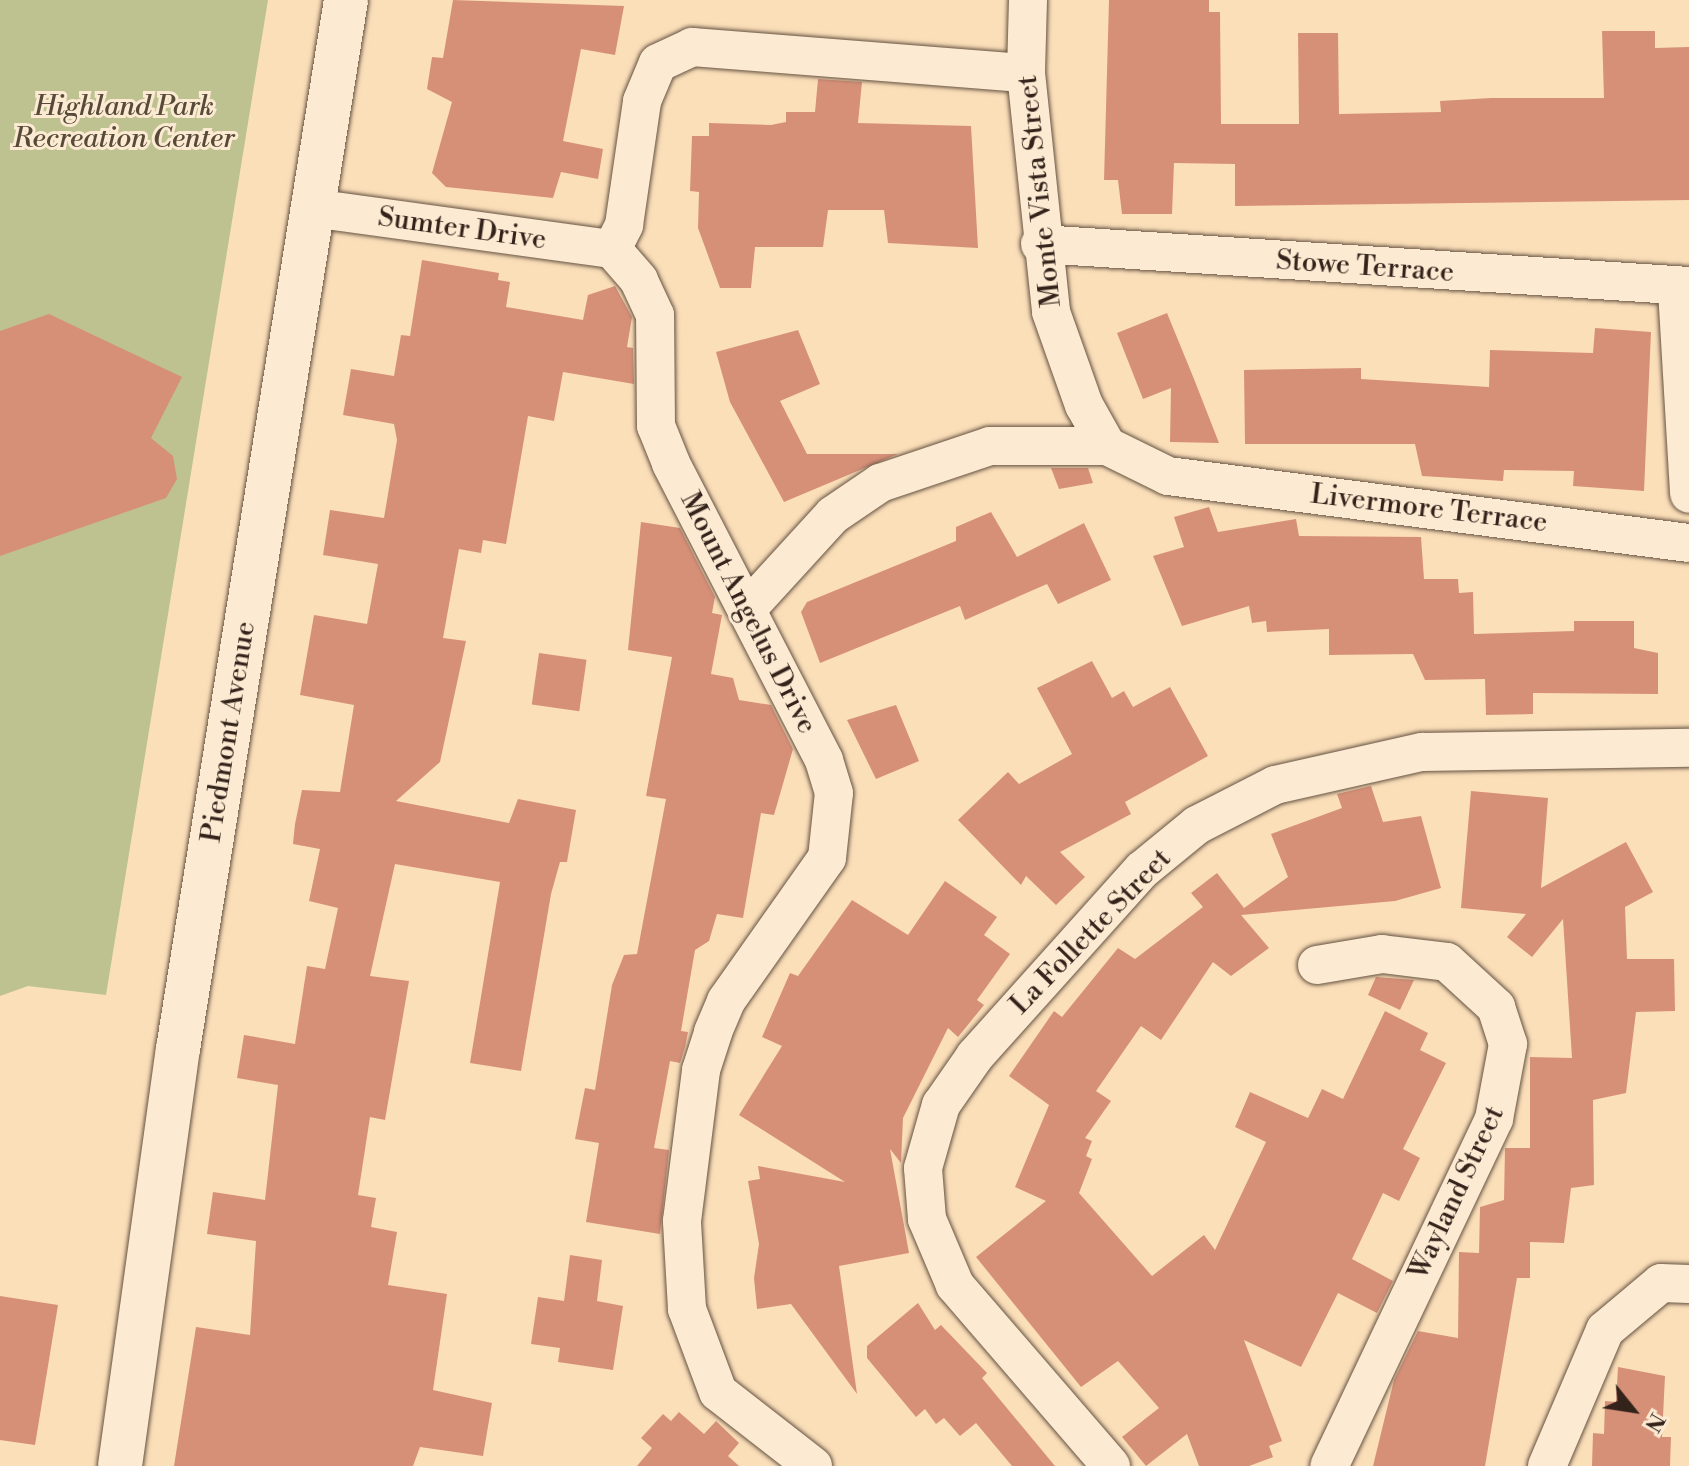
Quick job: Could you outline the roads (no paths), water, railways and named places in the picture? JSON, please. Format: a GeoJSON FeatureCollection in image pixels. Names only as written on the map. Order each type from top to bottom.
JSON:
{"type":"FeatureCollection","features":[{"type":"Feature","properties":{"kind":"street","name":"Piedmont Avenue"},"geometry":{"type":"LineString","coordinates":[[120,1466],[178,1049],[346,0]]}},
{"type":"Feature","properties":{"kind":"street","name":"Monte Vista Street"},"geometry":{"type":"LineString","coordinates":[[1028,0],[1026,73],[1040,244],[1051,312],[1084,405],[1107,446]]}},
{"type":"Feature","properties":{"kind":"street"},"geometry":{"type":"LineString","coordinates":[[612,249],[624,225],[642,101],[658,63],[692,47],[1026,73]]}},
{"type":"Feature","properties":{"kind":"street","name":"Sumter Drive"},"geometry":{"type":"LineString","coordinates":[[312,208],[612,249]]}},
{"type":"Feature","properties":{"kind":"street","name":"Stowe Terrace"},"geometry":{"type":"LineString","coordinates":[[1040,244],[1683,288]]}},
{"type":"Feature","properties":{"kind":"street","name":"Mount Angelus Drive"},"geometry":{"type":"LineString","coordinates":[[612,249],[639,280],[655,315],[656,426],[824,760],[835,827],[811,884],[726,1001],[701,1070],[682,1221],[687,1309],[718,1392],[813,1466]]}},
{"type":"Feature","properties":{"kind":"street"},"geometry":{"type":"LineString","coordinates":[[1683,288],[1689,494]]}},
{"type":"Feature","properties":{"kind":"street"},"geometry":{"type":"LineString","coordinates":[[748,608],[833,515],[880,483],[990,446],[1107,446]]}},
{"type":"Feature","properties":{"kind":"street","name":"Livermore Terrace"},"geometry":{"type":"LineString","coordinates":[[1107,446],[1168,476],[1689,543]]}},
{"type":"Feature","properties":{"kind":"street","name":"La Follette Street"},"geometry":{"type":"LineString","coordinates":[[1111,1466],[955,1285],[927,1219],[923,1168],[941,1105],[975,1056],[1142,870],[1197,825],[1275,785],[1422,752],[1689,748]]}},
{"type":"Feature","properties":{"kind":"street","name":"Wayland Street"},"geometry":{"type":"LineString","coordinates":[[1317,965],[1382,954],[1447,962],[1496,1007],[1508,1044],[1494,1119],[1329,1466]]}},
{"type":"Feature","properties":{"kind":"street"},"geometry":{"type":"LineString","coordinates":[[1547,1466],[1605,1330],[1661,1283],[1689,1284]]}},
{"type":"Feature","properties":{"kind":"park label","name":"Highland Park Recreation Center"},"geometry":{"type":"Point","coordinates":[124,123]}}]}
